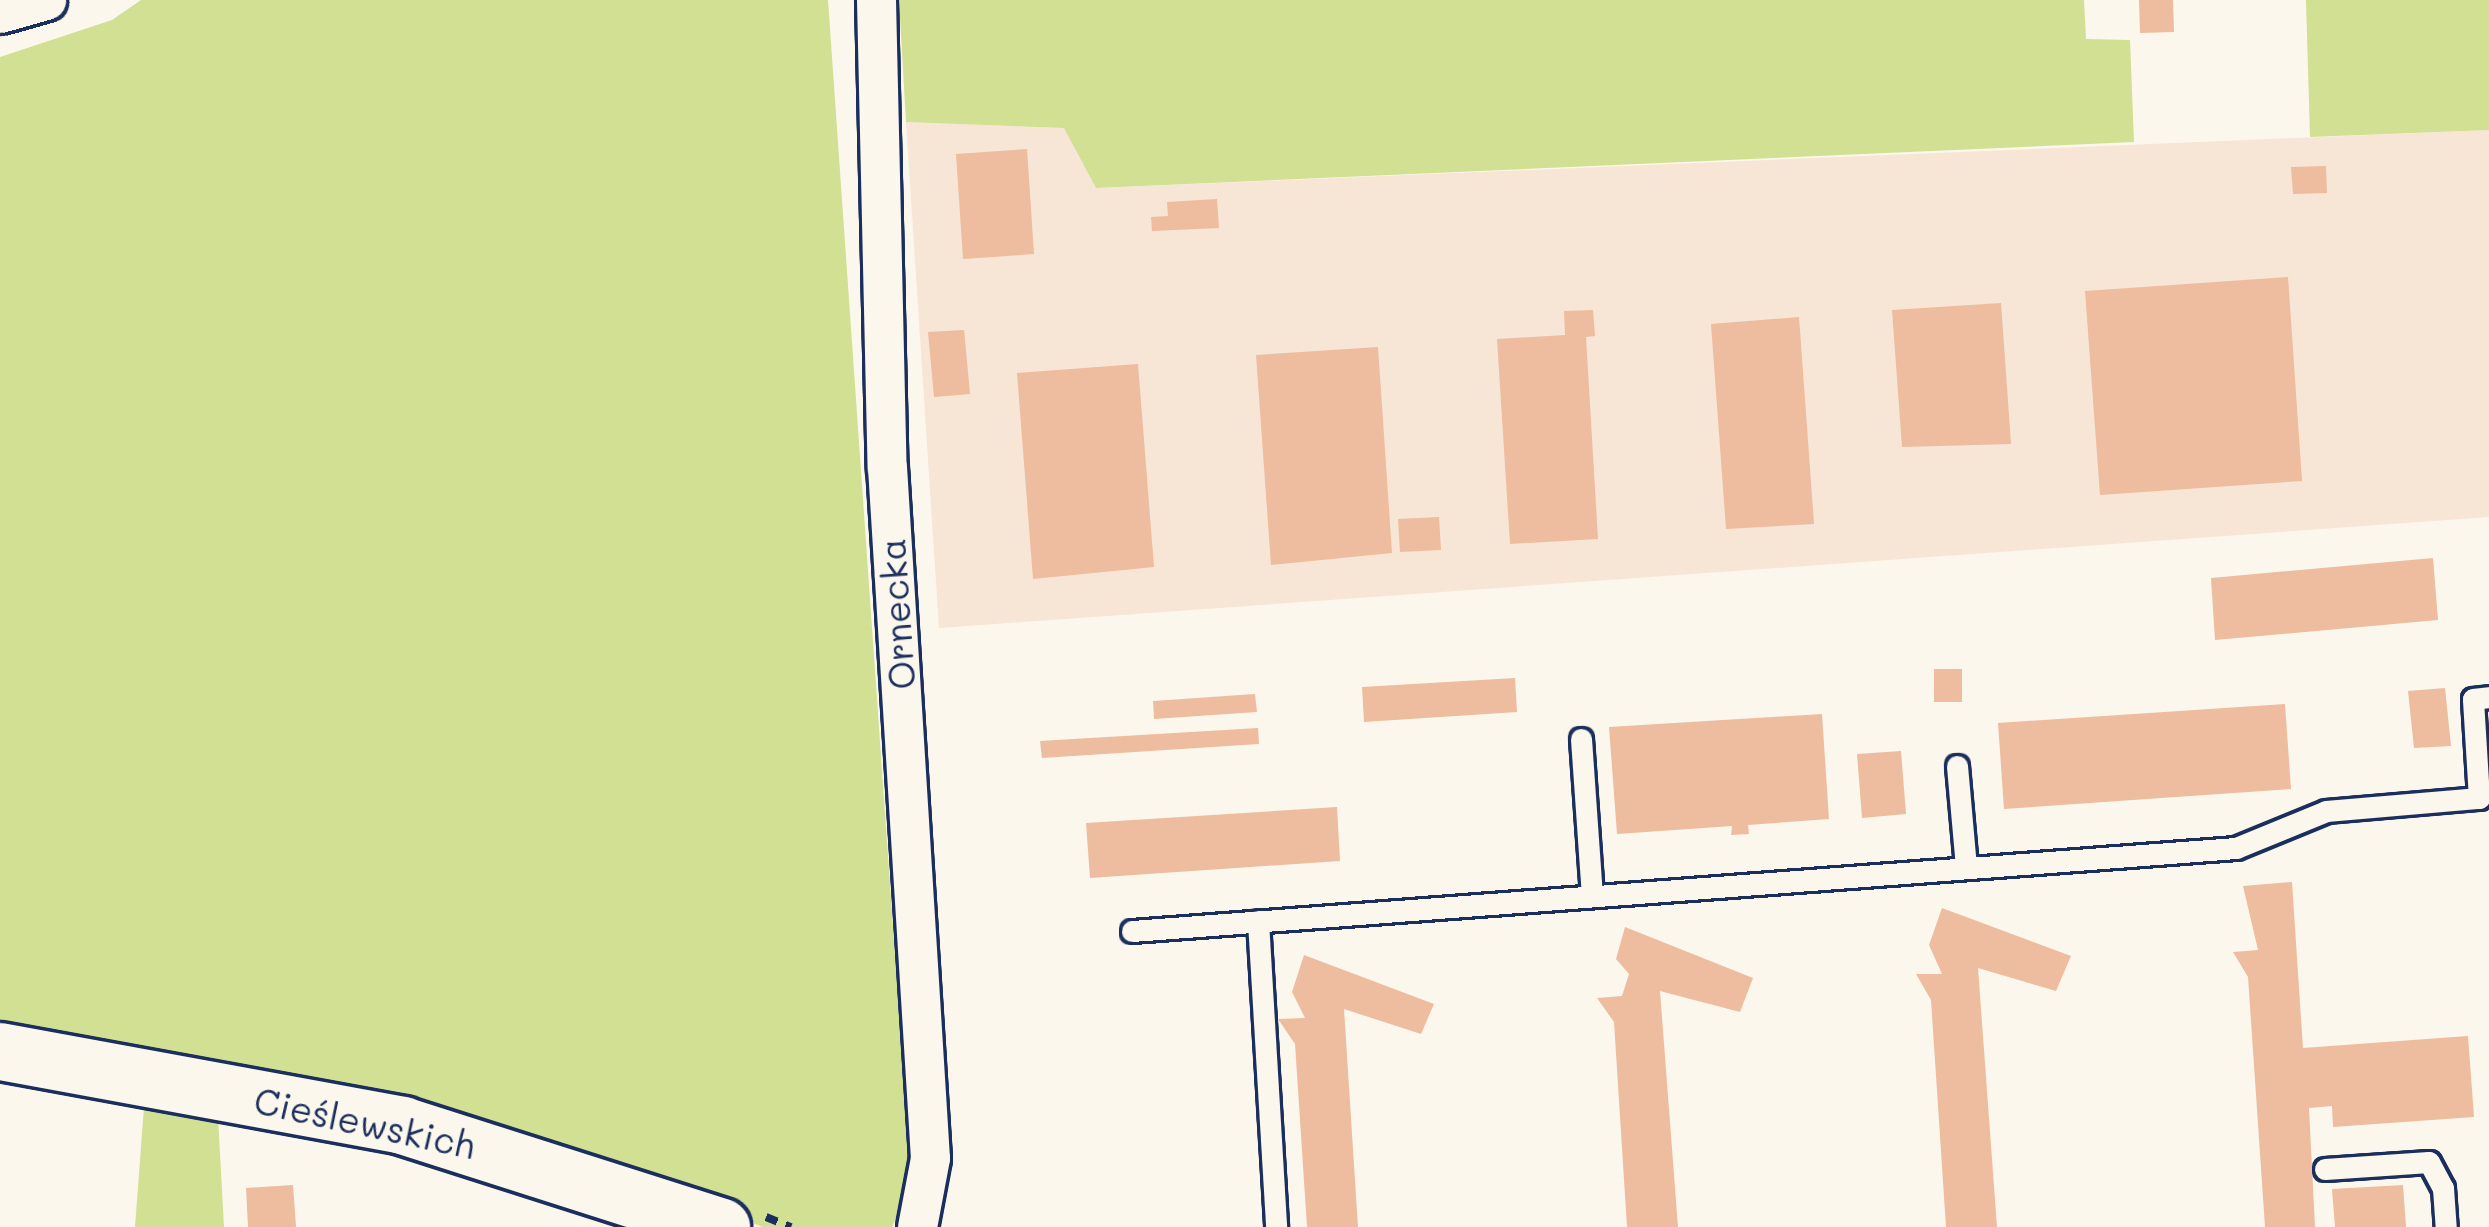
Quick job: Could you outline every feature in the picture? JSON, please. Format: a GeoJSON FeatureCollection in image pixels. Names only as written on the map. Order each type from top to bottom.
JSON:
{"type":"FeatureCollection","features":[{"type":"Feature","properties":{"kind":"street"},"geometry":{"type":"LineString","coordinates":[[0,14],[46,0]]}},
{"type":"Feature","properties":{"kind":"street","name":"Ornecka"},"geometry":{"type":"LineString","coordinates":[[875,0],[887,467],[931,1158],[917,1227]]}},
{"type":"Feature","properties":{"kind":"street","name":"Cieślewskich"},"geometry":{"type":"LineString","coordinates":[[0,1051],[402,1125],[722,1227]]}},
{"type":"Feature","properties":{"kind":"lane"},"geometry":{"type":"LineString","coordinates":[[1132,931],[2236,848],[2326,811],[2479,798],[2473,699],[2489,698]]}},
{"type":"Feature","properties":{"kind":"lane"},"geometry":{"type":"LineString","coordinates":[[1581,739],[1592,896]]}},
{"type":"Feature","properties":{"kind":"lane"},"geometry":{"type":"LineString","coordinates":[[1957,766],[1966,867]]}},
{"type":"Feature","properties":{"kind":"lane"},"geometry":{"type":"LineString","coordinates":[[1258,921],[1276,1227]]}},
{"type":"Feature","properties":{"kind":"lane"},"geometry":{"type":"LineString","coordinates":[[2325,1169],[2429,1162],[2443,1188],[2446,1227]]}},
{"type":"Feature","properties":{"kind":"shaded area"},"geometry":{"type":"Polygon","coordinates":[[[906,122],[1065,128],[1096,188],[2489,130],[2489,517],[939,628],[906,122]]]}},
{"type":"Feature","properties":{"kind":"green space"},"geometry":{"type":"Polygon","coordinates":[[[141,0],[828,0],[911,1184],[892,1227],[763,1227],[632,1178],[0,1025],[0,57],[112,20],[141,0]]]}},
{"type":"Feature","properties":{"kind":"green space"},"geometry":{"type":"Polygon","coordinates":[[[899,0],[2084,0],[2086,39],[2130,40],[2134,142],[1096,188],[1064,128],[906,122],[899,0]]]}},
{"type":"Feature","properties":{"kind":"green space"},"geometry":{"type":"Polygon","coordinates":[[[2306,0],[2489,0],[2489,130],[2310,137],[2306,0]]]}},
{"type":"Feature","properties":{"kind":"green space"},"geometry":{"type":"Polygon","coordinates":[[[144,1107],[218,1117],[224,1227],[135,1227],[144,1107]]]}},
{"type":"Feature","properties":{"kind":"building"},"geometry":{"type":"Polygon","coordinates":[[[2139,0],[2173,0],[2174,32],[2140,33],[2139,0]]]}},
{"type":"Feature","properties":{"kind":"building"},"geometry":{"type":"Polygon","coordinates":[[[1027,149],[1034,254],[963,259],[956,154],[1027,149]]]}},
{"type":"Feature","properties":{"kind":"building"},"geometry":{"type":"Polygon","coordinates":[[[2326,166],[2327,193],[2293,194],[2291,167],[2326,166]]]}},
{"type":"Feature","properties":{"kind":"building"},"geometry":{"type":"Polygon","coordinates":[[[1217,199],[1219,228],[1152,231],[1151,217],[1168,216],[1167,202],[1217,199]]]}},
{"type":"Feature","properties":{"kind":"building"},"geometry":{"type":"Polygon","coordinates":[[[2288,277],[2302,481],[2100,495],[2085,291],[2288,277]]]}},
{"type":"Feature","properties":{"kind":"building"},"geometry":{"type":"Polygon","coordinates":[[[2001,303],[2011,444],[1902,447],[1892,310],[2001,303]]]}},
{"type":"Feature","properties":{"kind":"building"},"geometry":{"type":"Polygon","coordinates":[[[1593,310],[1595,336],[1586,337],[1598,539],[1510,544],[1497,339],[1565,335],[1564,311],[1593,310]]]}},
{"type":"Feature","properties":{"kind":"building"},"geometry":{"type":"Polygon","coordinates":[[[1799,317],[1814,524],[1726,529],[1711,324],[1799,317]]]}},
{"type":"Feature","properties":{"kind":"building"},"geometry":{"type":"Polygon","coordinates":[[[964,330],[970,394],[934,397],[928,332],[964,330]]]}},
{"type":"Feature","properties":{"kind":"building"},"geometry":{"type":"Polygon","coordinates":[[[1378,347],[1392,553],[1271,565],[1256,355],[1378,347]]]}},
{"type":"Feature","properties":{"kind":"building"},"geometry":{"type":"Polygon","coordinates":[[[1138,364],[1154,567],[1033,579],[1017,373],[1138,364]]]}},
{"type":"Feature","properties":{"kind":"building"},"geometry":{"type":"Polygon","coordinates":[[[1439,517],[1441,550],[1400,552],[1398,519],[1439,517]]]}},
{"type":"Feature","properties":{"kind":"building"},"geometry":{"type":"Polygon","coordinates":[[[2433,558],[2438,620],[2215,640],[2211,578],[2433,558]]]}},
{"type":"Feature","properties":{"kind":"building"},"geometry":{"type":"Polygon","coordinates":[[[1934,669],[1962,669],[1962,702],[1934,702],[1934,669]]]}},
{"type":"Feature","properties":{"kind":"building"},"geometry":{"type":"Polygon","coordinates":[[[1515,678],[1517,712],[1364,722],[1362,687],[1515,678]]]}},
{"type":"Feature","properties":{"kind":"building"},"geometry":{"type":"Polygon","coordinates":[[[2445,688],[2451,746],[2414,748],[2408,691],[2445,688]]]}},
{"type":"Feature","properties":{"kind":"building"},"geometry":{"type":"Polygon","coordinates":[[[1255,694],[1257,712],[1154,719],[1153,701],[1255,694]]]}},
{"type":"Feature","properties":{"kind":"building"},"geometry":{"type":"Polygon","coordinates":[[[2285,704],[2291,789],[2004,809],[1998,723],[2285,704]]]}},
{"type":"Feature","properties":{"kind":"building"},"geometry":{"type":"Polygon","coordinates":[[[1822,714],[1829,819],[1748,825],[1749,834],[1731,835],[1732,826],[1617,834],[1609,727],[1822,714]]]}},
{"type":"Feature","properties":{"kind":"building"},"geometry":{"type":"Polygon","coordinates":[[[1258,728],[1259,744],[1042,758],[1040,741],[1258,728]]]}},
{"type":"Feature","properties":{"kind":"building"},"geometry":{"type":"Polygon","coordinates":[[[1901,751],[1906,814],[1862,818],[1857,754],[1901,751]]]}},
{"type":"Feature","properties":{"kind":"building"},"geometry":{"type":"Polygon","coordinates":[[[1337,807],[1340,861],[1090,878],[1086,823],[1337,807]]]}},
{"type":"Feature","properties":{"kind":"building"},"geometry":{"type":"Polygon","coordinates":[[[2292,882],[2303,1048],[2468,1036],[2474,1117],[2333,1127],[2332,1106],[2309,1108],[2315,1227],[2265,1227],[2248,977],[2233,952],[2258,950],[2243,886],[2292,882]]]}},
{"type":"Feature","properties":{"kind":"building"},"geometry":{"type":"Polygon","coordinates":[[[1942,908],[2071,956],[2056,991],[1978,968],[1997,1227],[1946,1227],[1931,1000],[1916,974],[1942,974],[1929,945],[1942,908]]]}},
{"type":"Feature","properties":{"kind":"building"},"geometry":{"type":"Polygon","coordinates":[[[1625,927],[1753,978],[1740,1012],[1660,991],[1678,1227],[1627,1227],[1614,1022],[1597,998],[1622,996],[1629,974],[1616,959],[1625,927]]]}},
{"type":"Feature","properties":{"kind":"building"},"geometry":{"type":"Polygon","coordinates":[[[1304,955],[1434,1004],[1421,1034],[1344,1009],[1358,1227],[1307,1227],[1295,1044],[1278,1019],[1305,1018],[1292,992],[1304,955]]]}},
{"type":"Feature","properties":{"kind":"building"},"geometry":{"type":"Polygon","coordinates":[[[293,1185],[296,1227],[248,1227],[246,1188],[293,1185]]]}},
{"type":"Feature","properties":{"kind":"building"},"geometry":{"type":"Polygon","coordinates":[[[2403,1185],[2406,1227],[2335,1227],[2332,1189],[2403,1185]]]}}]}
